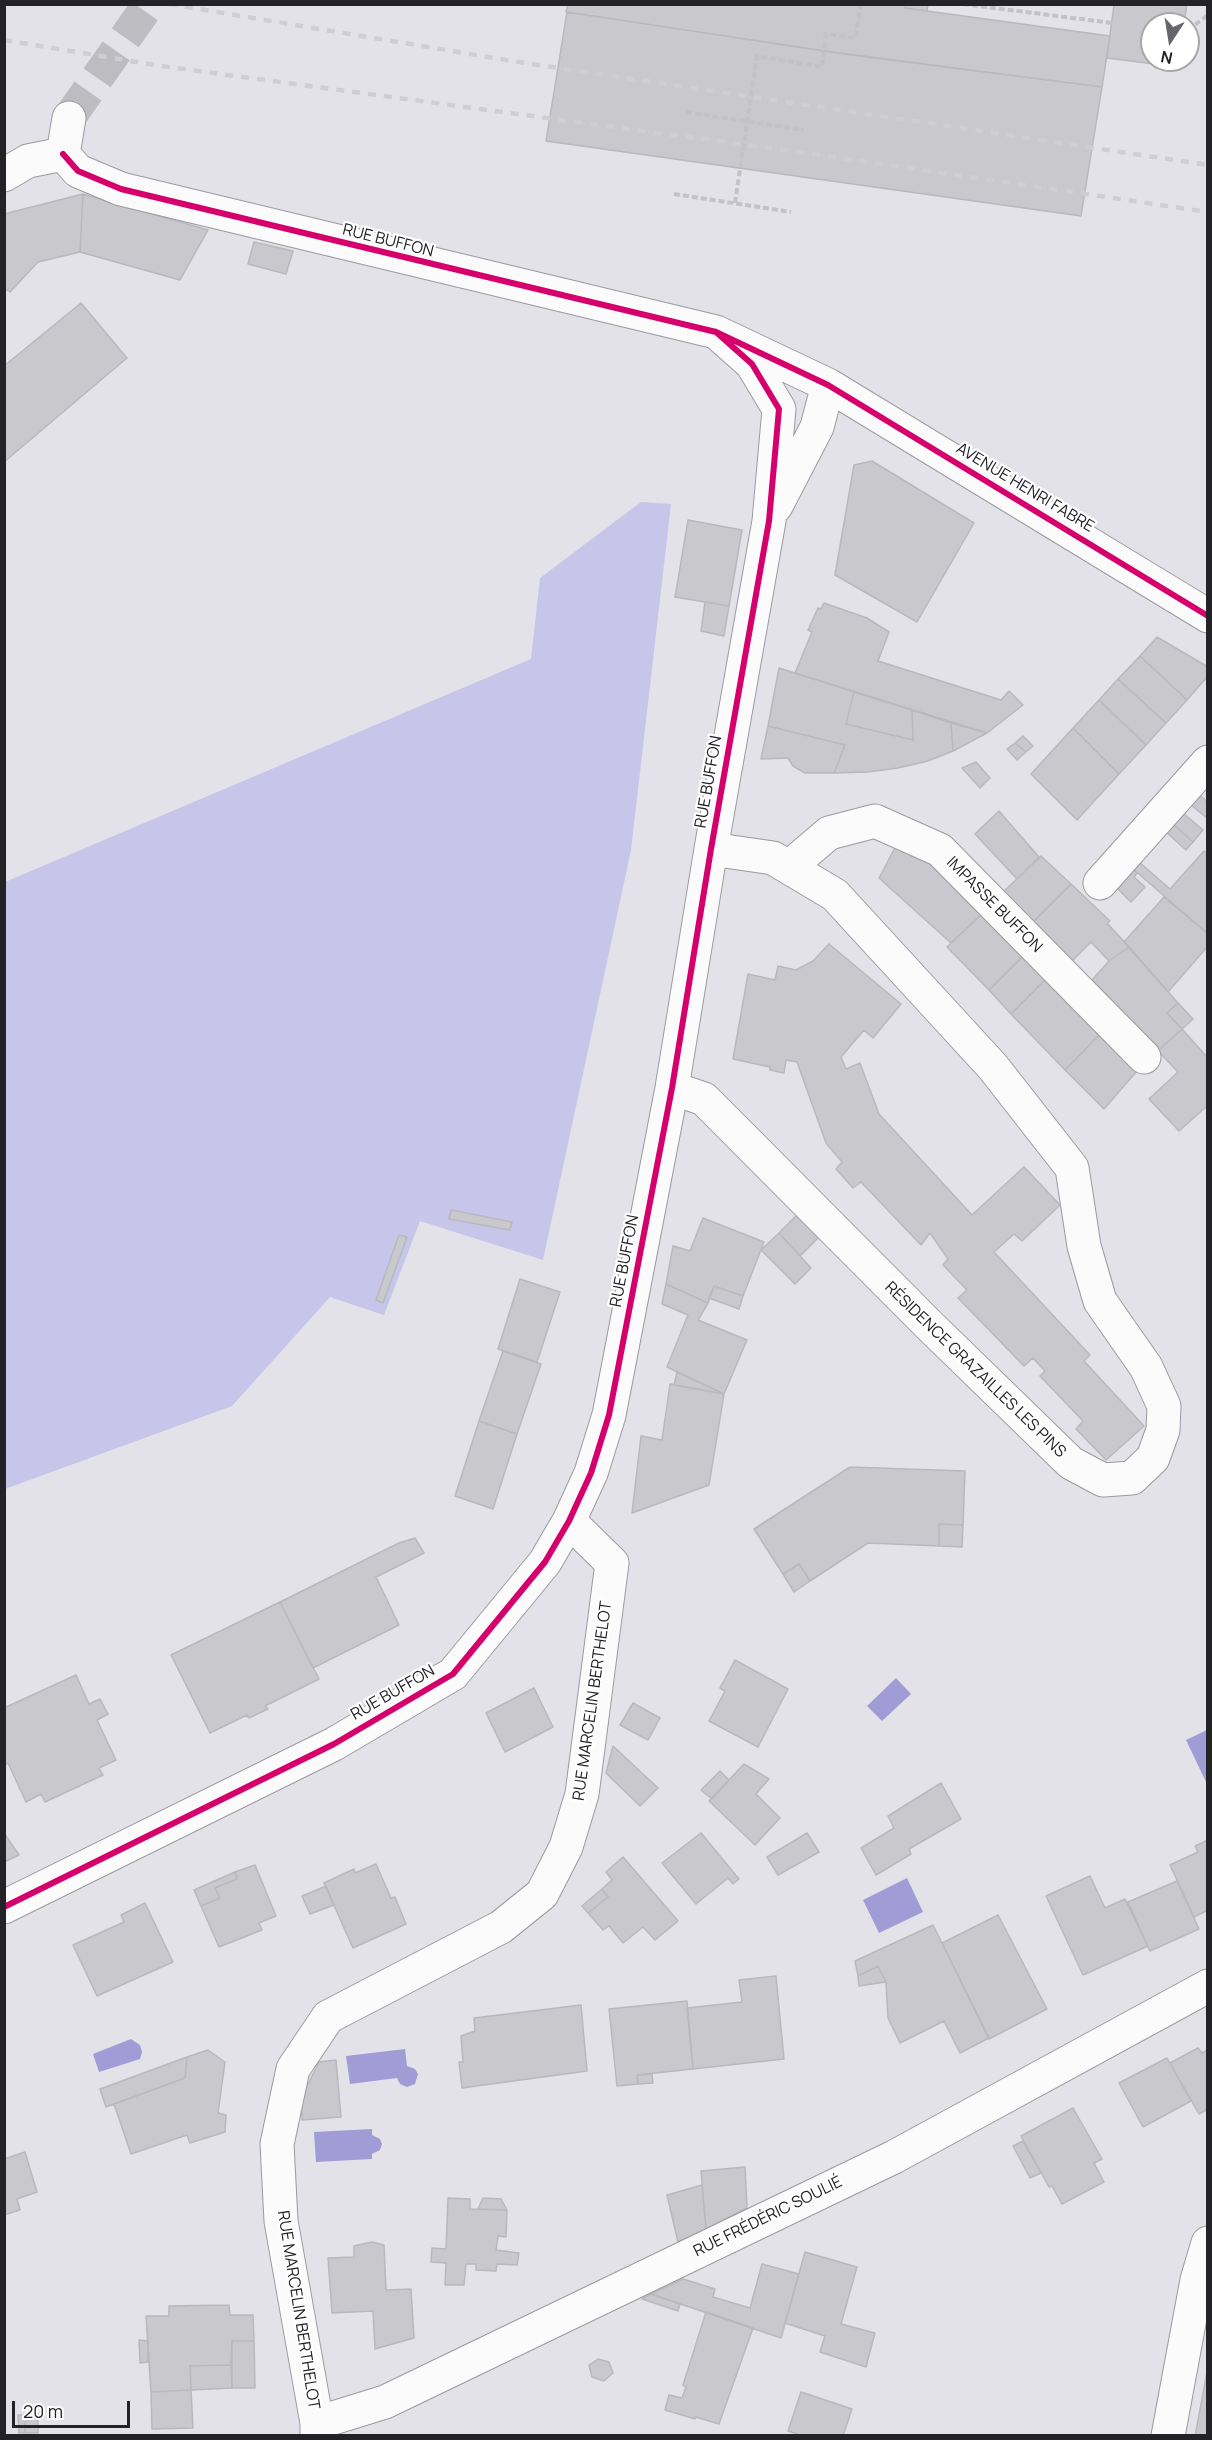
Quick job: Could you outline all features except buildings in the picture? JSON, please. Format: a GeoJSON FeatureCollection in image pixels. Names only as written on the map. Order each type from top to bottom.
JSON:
{"type":"FeatureCollection","features":[{"type":"Feature","properties":{"kind":"street"},"geometry":{"type":"LineString","coordinates":[[4,175],[28,161],[63,154],[69,118]]}},
{"type":"Feature","properties":{"kind":"street","name":"RUE BUFFON"},"geometry":{"type":"LineString","coordinates":[[63,154],[78,171],[121,189],[403,259],[716,332],[828,385],[817,427],[769,521]]}},
{"type":"Feature","properties":{"kind":"street","name":"RUE BUFFON"},"geometry":{"type":"LineString","coordinates":[[4,1907],[334,1744],[453,1674],[545,1562],[569,1521],[591,1473],[609,1414],[672,1088],[711,849],[769,521],[779,409],[752,364],[716,332]]}},
{"type":"Feature","properties":{"kind":"street","name":"AVENUE HENRI FABRE"},"geometry":{"type":"LineString","coordinates":[[828,385],[1208,616]]}},
{"type":"Feature","properties":{"kind":"street"},"geometry":{"type":"LineString","coordinates":[[1100,883],[1208,762]]}},
{"type":"Feature","properties":{"kind":"street","name":"IMPASSE BUFFON"},"geometry":{"type":"LineString","coordinates":[[789,867],[829,833],[875,821],[940,850],[1144,1057]]}},
{"type":"Feature","properties":{"kind":"street","name":"RÉSIDENCE GRAZAILLES LES PINS"},"geometry":{"type":"LineString","coordinates":[[672,1088],[704,1099],[929,1325],[1071,1463],[1103,1480],[1132,1478],[1153,1458],[1163,1430],[1164,1406],[1146,1367],[1100,1301],[1084,1246],[1072,1168],[993,1067],[835,895],[773,858],[711,849]]}},
{"type":"Feature","properties":{"kind":"street","name":"RUE MARCELIN BERTHELOT"},"geometry":{"type":"LineString","coordinates":[[317,2429],[281,2222],[277,2144],[293,2069],[328,2017],[501,1928],[542,1894],[566,1847],[582,1794],[612,1563],[569,1521]]}},
{"type":"Feature","properties":{"kind":"street","name":"RUE FRÉDÉRIC SOULIÉ"},"geometry":{"type":"LineString","coordinates":[[317,2429],[385,2403],[894,2157],[1208,1986]]}},
{"type":"Feature","properties":{"kind":"street"},"geometry":{"type":"LineString","coordinates":[[1168,2436],[1197,2280],[1208,2243]]}},
{"type":"Feature","properties":{"kind":"path"},"geometry":{"type":"LineString","coordinates":[[735,203],[757,56],[822,66],[826,34],[855,38],[861,4]]}},
{"type":"Feature","properties":{"kind":"path"},"geometry":{"type":"LineString","coordinates":[[963,4],[1112,23]]}},
{"type":"Feature","properties":{"kind":"path"},"geometry":{"type":"LineString","coordinates":[[686,112],[803,130]]}},
{"type":"Feature","properties":{"kind":"path"},"geometry":{"type":"LineString","coordinates":[[674,194],[791,212]]}},
{"type":"Feature","properties":{"kind":"shaded area"},"geometry":{"type":"Polygon","coordinates":[[[641,502],[671,504],[631,850],[543,1260],[420,1221],[384,1315],[330,1297],[232,1406],[5,1489],[5,882],[531,659],[540,578],[641,502]]]}},
{"type":"Feature","properties":{"kind":"shaded area"},"geometry":{"type":"Polygon","coordinates":[[[896,1678],[911,1694],[882,1721],[867,1706],[896,1678]]]}},
{"type":"Feature","properties":{"kind":"shaded area"},"geometry":{"type":"Polygon","coordinates":[[[1207,1730],[1208,1784],[1186,1740],[1207,1730]]]}},
{"type":"Feature","properties":{"kind":"shaded area"},"geometry":{"type":"Polygon","coordinates":[[[907,1878],[923,1912],[879,1933],[863,1900],[907,1878]]]}},
{"type":"Feature","properties":{"kind":"shaded area"},"geometry":{"type":"Polygon","coordinates":[[[131,2039],[140,2045],[142,2052],[140,2059],[99,2072],[93,2054],[131,2039]]]}},
{"type":"Feature","properties":{"kind":"shaded area"},"geometry":{"type":"Polygon","coordinates":[[[405,2049],[407,2066],[415,2069],[418,2074],[415,2084],[407,2087],[400,2084],[397,2078],[350,2084],[346,2056],[405,2049]]]}},
{"type":"Feature","properties":{"kind":"shaded area"},"geometry":{"type":"Polygon","coordinates":[[[372,2129],[372,2135],[380,2139],[382,2144],[380,2150],[372,2154],[372,2159],[316,2162],[314,2132],[372,2129]]]}},
{"type":"Feature","properties":{"kind":"tunnel"},"geometry":{"type":"LineString","coordinates":[[69,118],[149,4]]}},
{"type":"Feature","properties":{"kind":"railway"},"geometry":{"type":"LineString","coordinates":[[169,4],[512,61],[1208,165]]}},
{"type":"Feature","properties":{"kind":"railway"},"geometry":{"type":"LineString","coordinates":[[4,40],[161,66],[814,154],[1208,212]]}},
{"type":"Feature","properties":{"kind":"cycle path"},"geometry":{"type":"LineString","coordinates":[[63,154],[78,171],[121,189],[716,332],[828,385],[1208,616]]}},
{"type":"Feature","properties":{"kind":"cycle path"},"geometry":{"type":"LineString","coordinates":[[4,1907],[334,1744],[453,1674],[545,1562],[569,1521],[591,1473],[609,1415],[672,1088],[711,849],[769,521],[779,409],[752,364],[716,332]]}}]}
